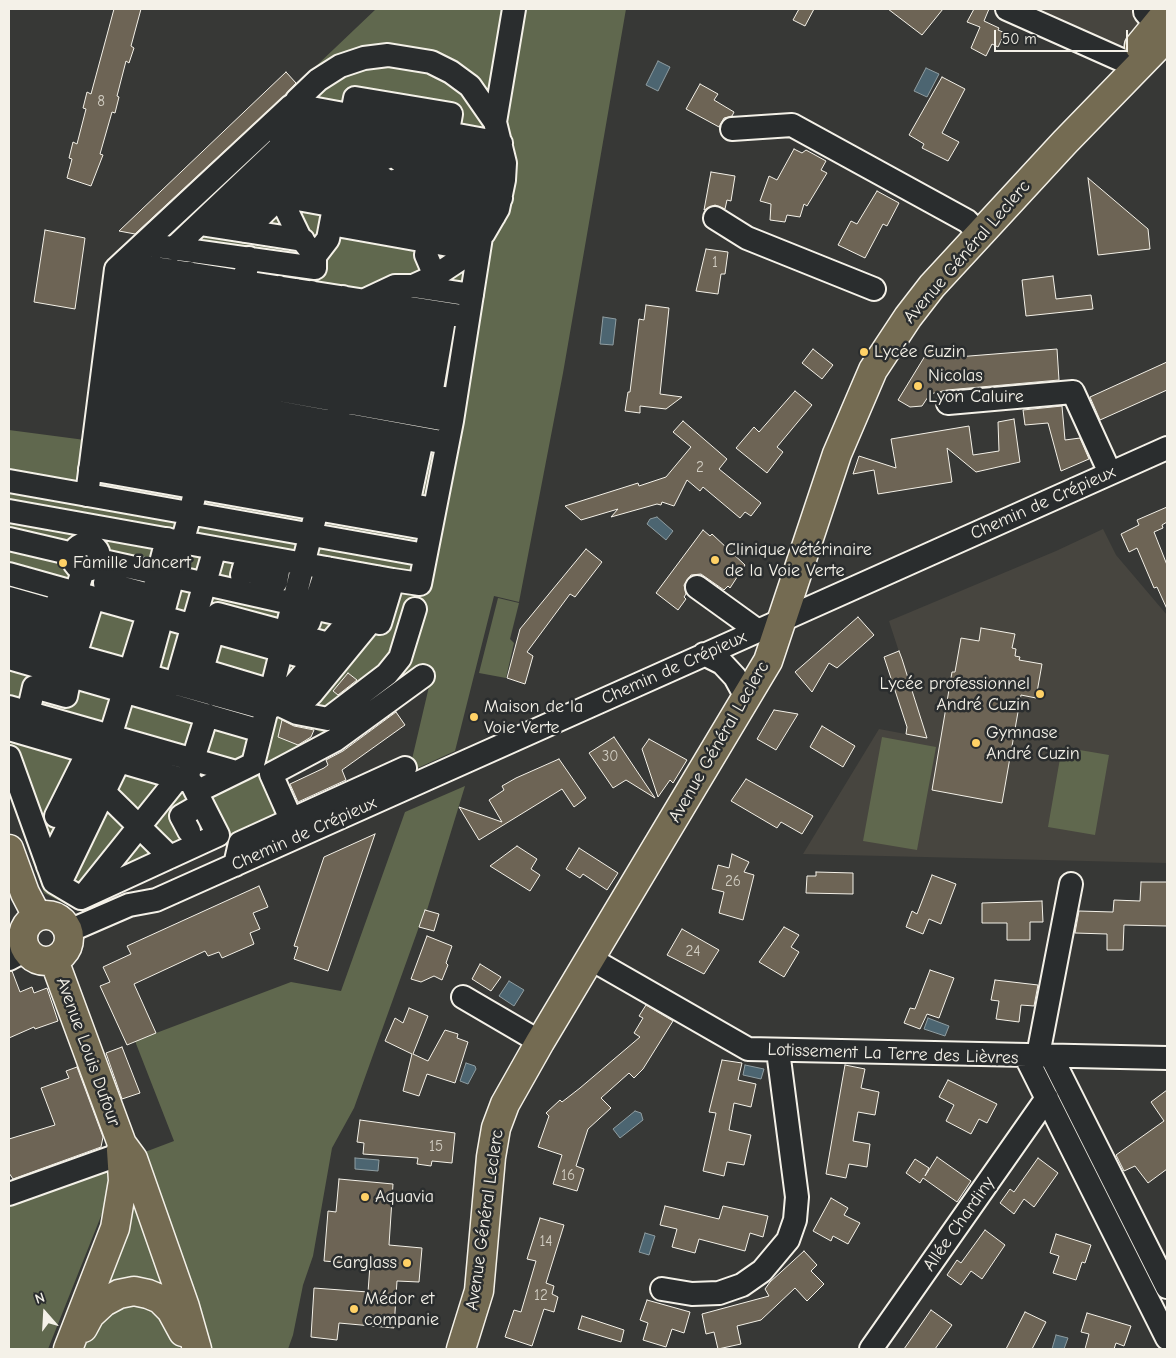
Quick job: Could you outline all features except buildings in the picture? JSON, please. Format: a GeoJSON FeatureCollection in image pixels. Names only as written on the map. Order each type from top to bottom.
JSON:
{"type":"FeatureCollection","features":[{"type":"Feature","properties":{"kind":"main road","name":"Avenue Général Leclerc"},"geometry":{"type":"LineString","coordinates":[[1065,142],[1159,20]]}},
{"type":"Feature","properties":{"kind":"main road","name":"Avenue Général Leclerc"},"geometry":{"type":"LineString","coordinates":[[461,1349],[479,1291],[491,1157],[496,1128],[505,1104],[540,1042],[768,661],[769,625],[808,546],[836,454],[873,370],[908,317],[980,234],[1065,142],[1159,20]]}},
{"type":"Feature","properties":{"kind":"main road"},"geometry":{"type":"LineString","coordinates":[[9,849],[24,893],[37,916],[53,915],[60,918],[69,931]]}},
{"type":"Feature","properties":{"kind":"main road","name":"Avenue Louis Dufour"},"geometry":{"type":"LineString","coordinates":[[37,916],[27,925],[18,954],[38,960],[54,960],[60,957],[69,945],[69,931]]}},
{"type":"Feature","properties":{"kind":"main road","name":"Avenue Louis Dufour"},"geometry":{"type":"LineString","coordinates":[[54,960],[121,1149]]}},
{"type":"Feature","properties":{"kind":"main road"},"geometry":{"type":"LineString","coordinates":[[69,1349],[116,1228],[123,1181],[121,1149]]}},
{"type":"Feature","properties":{"kind":"main road"},"geometry":{"type":"LineString","coordinates":[[121,1149],[136,1168],[185,1307],[197,1349]]}},
{"type":"Feature","properties":{"kind":"main road"},"geometry":{"type":"LineString","coordinates":[[69,1349],[90,1315],[104,1302],[119,1294],[134,1291],[160,1299],[171,1310],[191,1349]]}},
{"type":"Feature","properties":{"kind":"street"},"geometry":{"type":"LineString","coordinates":[[9,539],[87,551],[205,561],[304,564],[420,584],[453,410],[472,295],[493,193],[514,9]]}},
{"type":"Feature","properties":{"kind":"street"},"geometry":{"type":"LineString","coordinates":[[1007,9],[1126,62]]}},
{"type":"Feature","properties":{"kind":"street"},"geometry":{"type":"LineString","coordinates":[[234,229],[284,154],[318,80],[340,66],[364,58],[388,55],[411,57],[431,62],[464,81],[480,98],[493,193],[452,266],[413,286]]}},
{"type":"Feature","properties":{"kind":"street"},"geometry":{"type":"LineString","coordinates":[[200,224],[268,235],[309,248],[328,239],[355,98],[451,114],[426,256],[435,276]]}},
{"type":"Feature","properties":{"kind":"street"},"geometry":{"type":"LineString","coordinates":[[732,129],[792,125],[967,221],[980,234]]}},
{"type":"Feature","properties":{"kind":"street"},"geometry":{"type":"LineString","coordinates":[[284,154],[341,170],[438,187],[493,193]]}},
{"type":"Feature","properties":{"kind":"street"},"geometry":{"type":"LineString","coordinates":[[284,154],[341,170],[391,169],[438,187],[493,193]]}},
{"type":"Feature","properties":{"kind":"street"},"geometry":{"type":"LineString","coordinates":[[284,154],[341,170],[391,169],[438,187],[493,193]]}},
{"type":"Feature","properties":{"kind":"street"},"geometry":{"type":"LineString","coordinates":[[200,224],[284,154]]}},
{"type":"Feature","properties":{"kind":"street"},"geometry":{"type":"LineString","coordinates":[[268,235],[284,154]]}},
{"type":"Feature","properties":{"kind":"street"},"geometry":{"type":"LineString","coordinates":[[249,258],[315,268],[284,154]]}},
{"type":"Feature","properties":{"kind":"street"},"geometry":{"type":"LineString","coordinates":[[190,514],[245,479],[275,390],[273,284],[284,154]]}},
{"type":"Feature","properties":{"kind":"street"},"geometry":{"type":"LineString","coordinates":[[438,187],[493,193]]}},
{"type":"Feature","properties":{"kind":"street"},"geometry":{"type":"LineString","coordinates":[[715,218],[747,238],[874,289]]}},
{"type":"Feature","properties":{"kind":"street"},"geometry":{"type":"LineString","coordinates":[[200,224],[273,284],[413,286],[472,295]]}},
{"type":"Feature","properties":{"kind":"street"},"geometry":{"type":"LineString","coordinates":[[245,479],[275,390],[273,284],[249,258]]}},
{"type":"Feature","properties":{"kind":"street"},"geometry":{"type":"LineString","coordinates":[[245,479],[275,390],[273,284],[249,258]]}},
{"type":"Feature","properties":{"kind":"street"},"geometry":{"type":"LineString","coordinates":[[447,443],[275,390],[116,269],[273,284],[468,317]]}},
{"type":"Feature","properties":{"kind":"street"},"geometry":{"type":"LineString","coordinates":[[245,479],[275,390],[273,284]]}},
{"type":"Feature","properties":{"kind":"street"},"geometry":{"type":"LineString","coordinates":[[245,479],[275,390],[273,284]]}},
{"type":"Feature","properties":{"kind":"street"},"geometry":{"type":"LineString","coordinates":[[245,479],[275,390],[273,284]]}},
{"type":"Feature","properties":{"kind":"street"},"geometry":{"type":"LineString","coordinates":[[245,479],[275,390],[273,284]]}},
{"type":"Feature","properties":{"kind":"street"},"geometry":{"type":"LineString","coordinates":[[245,479],[275,390],[273,284]]}},
{"type":"Feature","properties":{"kind":"street"},"geometry":{"type":"LineString","coordinates":[[275,390],[453,410]]}},
{"type":"Feature","properties":{"kind":"street"},"geometry":{"type":"LineString","coordinates":[[275,390],[453,410]]}},
{"type":"Feature","properties":{"kind":"street"},"geometry":{"type":"LineString","coordinates":[[245,479],[275,390]]}},
{"type":"Feature","properties":{"kind":"street"},"geometry":{"type":"LineString","coordinates":[[948,403],[1072,392],[1110,473]]}},
{"type":"Feature","properties":{"kind":"street","name":"Chemin de Crépieux"},"geometry":{"type":"LineString","coordinates":[[69,931],[129,905],[156,900],[1167,448]]}},
{"type":"Feature","properties":{"kind":"street"},"geometry":{"type":"LineString","coordinates":[[245,479],[432,519]]}},
{"type":"Feature","properties":{"kind":"street"},"geometry":{"type":"LineString","coordinates":[[245,479],[311,535]]}},
{"type":"Feature","properties":{"kind":"street"},"geometry":{"type":"LineString","coordinates":[[91,496],[245,479],[432,519]]}},
{"type":"Feature","properties":{"kind":"street"},"geometry":{"type":"LineString","coordinates":[[9,480],[425,555]]}},
{"type":"Feature","properties":{"kind":"street"},"geometry":{"type":"LineString","coordinates":[[87,551],[91,496]]}},
{"type":"Feature","properties":{"kind":"street"},"geometry":{"type":"LineString","coordinates":[[9,510],[87,551],[201,674],[270,709]]}},
{"type":"Feature","properties":{"kind":"street"},"geometry":{"type":"LineString","coordinates":[[190,514],[205,561]]}},
{"type":"Feature","properties":{"kind":"street"},"geometry":{"type":"LineString","coordinates":[[311,535],[304,564],[339,614]]}},
{"type":"Feature","properties":{"kind":"street"},"geometry":{"type":"LineString","coordinates":[[87,551],[205,561],[339,614],[380,623],[360,574]]}},
{"type":"Feature","properties":{"kind":"street"},"geometry":{"type":"LineString","coordinates":[[165,851],[218,834],[194,789],[106,751],[27,712],[59,655],[135,604],[205,561]]}},
{"type":"Feature","properties":{"kind":"street"},"geometry":{"type":"LineString","coordinates":[[135,604],[205,561]]}},
{"type":"Feature","properties":{"kind":"street"},"geometry":{"type":"LineString","coordinates":[[135,604],[205,561]]}},
{"type":"Feature","properties":{"kind":"street"},"geometry":{"type":"LineString","coordinates":[[9,562],[33,575],[135,604],[291,641],[322,652]]}},
{"type":"Feature","properties":{"kind":"street"},"geometry":{"type":"LineString","coordinates":[[9,574],[33,575]]}},
{"type":"Feature","properties":{"kind":"street"},"geometry":{"type":"LineString","coordinates":[[135,604],[148,680],[207,715],[270,709],[308,697],[312,693],[339,614],[360,574]]}},
{"type":"Feature","properties":{"kind":"street"},"geometry":{"type":"LineString","coordinates":[[270,709],[322,652],[360,574]]}},
{"type":"Feature","properties":{"kind":"street"},"geometry":{"type":"LineString","coordinates":[[697,587],[769,625]]}},
{"type":"Feature","properties":{"kind":"street"},"geometry":{"type":"LineString","coordinates":[[9,598],[59,655]]}},
{"type":"Feature","properties":{"kind":"street"},"geometry":{"type":"LineString","coordinates":[[45,856],[148,680],[135,604]]}},
{"type":"Feature","properties":{"kind":"street"},"geometry":{"type":"LineString","coordinates":[[9,637],[59,655],[148,680],[270,709],[328,719],[387,674],[400,658],[415,609]]}},
{"type":"Feature","properties":{"kind":"street"},"geometry":{"type":"LineString","coordinates":[[81,898],[139,826],[194,789],[253,764],[291,641],[339,614]]}},
{"type":"Feature","properties":{"kind":"street"},"geometry":{"type":"LineString","coordinates":[[9,616],[50,628],[59,655]]}},
{"type":"Feature","properties":{"kind":"street"},"geometry":{"type":"LineString","coordinates":[[704,654],[722,663],[735,677],[746,698]]}},
{"type":"Feature","properties":{"kind":"street"},"geometry":{"type":"LineString","coordinates":[[9,658],[59,655]]}},
{"type":"Feature","properties":{"kind":"street"},"geometry":{"type":"LineString","coordinates":[[291,819],[271,774],[335,740],[423,676]]}},
{"type":"Feature","properties":{"kind":"street"},"geometry":{"type":"LineString","coordinates":[[81,898],[165,851],[189,831],[181,816],[194,789],[207,715]]}},
{"type":"Feature","properties":{"kind":"street"},"geometry":{"type":"LineString","coordinates":[[9,729],[106,751]]}},
{"type":"Feature","properties":{"kind":"street"},"geometry":{"type":"LineString","coordinates":[[59,885],[104,792],[106,751]]}},
{"type":"Feature","properties":{"kind":"street"},"geometry":{"type":"LineString","coordinates":[[9,757],[54,882],[81,898]]}},
{"type":"Feature","properties":{"kind":"street"},"geometry":{"type":"LineString","coordinates":[[235,865],[240,843],[405,768]]}},
{"type":"Feature","properties":{"kind":"street"},"geometry":{"type":"LineString","coordinates":[[194,789],[236,772]]}},
{"type":"Feature","properties":{"kind":"street"},"geometry":{"type":"LineString","coordinates":[[104,792],[165,851]]}},
{"type":"Feature","properties":{"kind":"street","name":"Lotissement La Terre des Lièvres"},"geometry":{"type":"LineString","coordinates":[[1071,884],[1038,1055],[1047,1098],[1167,1338]]}},
{"type":"Feature","properties":{"kind":"street","name":"Lotissement La Terre des Lièvres"},"geometry":{"type":"LineString","coordinates":[[591,959],[740,1046],[757,1050],[1038,1055]]}},
{"type":"Feature","properties":{"kind":"street"},"geometry":{"type":"LineString","coordinates":[[463,997],[540,1042]]}},
{"type":"Feature","properties":{"kind":"street"},"geometry":{"type":"LineString","coordinates":[[662,1289],[692,1294],[719,1293],[742,1285],[762,1271],[788,1240],[795,1220],[797,1197],[778,1051]]}},
{"type":"Feature","properties":{"kind":"street"},"geometry":{"type":"LineString","coordinates":[[1165,1052],[1038,1055],[1167,1287]]}},
{"type":"Feature","properties":{"kind":"street","name":"Allée Chardiny"},"geometry":{"type":"LineString","coordinates":[[871,1349],[1047,1098]]}},
{"type":"Feature","properties":{"kind":"street"},"geometry":{"type":"LineString","coordinates":[[9,1194],[121,1149]]}},
{"type":"Feature","properties":{"kind":"shaded area"},"geometry":{"type":"Polygon","coordinates":[[[1025,9],[1154,9],[1116,50],[1025,9]]]}},
{"type":"Feature","properties":{"kind":"shaded area","name":"Lycée professionnel André Cuzin"},"geometry":{"type":"Polygon","coordinates":[[[1103,529],[1116,555],[1167,615],[1167,863],[803,854],[879,729],[927,738],[889,621],[1056,551],[1103,529]]]}},
{"type":"Feature","properties":{"kind":"green space"},"geometry":{"type":"Polygon","coordinates":[[[376,9],[626,9],[563,373],[519,602],[494,596],[455,751],[409,772],[431,678],[328,736],[314,729],[307,744],[264,771],[278,816],[79,911],[44,893],[9,794],[9,430],[85,440],[109,263],[376,9]]]}},
{"type":"Feature","properties":{"kind":"green space"},"geometry":{"type":"Polygon","coordinates":[[[498,598],[519,603],[510,639],[514,643],[506,678],[479,673],[498,598]]]}},
{"type":"Feature","properties":{"kind":"green space"},"geometry":{"type":"Polygon","coordinates":[[[882,737],[936,747],[917,850],[863,841],[882,737]]]}},
{"type":"Feature","properties":{"kind":"green space"},"geometry":{"type":"Polygon","coordinates":[[[1062,747],[1109,755],[1095,835],[1048,827],[1062,747]]]}},
{"type":"Feature","properties":{"kind":"green space"},"geometry":{"type":"Polygon","coordinates":[[[465,786],[427,910],[425,910],[354,1108],[332,1148],[313,1256],[303,1285],[293,1335],[288,1349],[211,1349],[145,1152],[174,1141],[135,1041],[291,982],[341,991],[405,812],[465,786]]]}},
{"type":"Feature","properties":{"kind":"green space"},"geometry":{"type":"Polygon","coordinates":[[[110,1167],[103,1211],[48,1349],[9,1349],[9,1202],[110,1167]]]}},
{"type":"Feature","properties":{"kind":"green space"},"geometry":{"type":"Polygon","coordinates":[[[134,1202],[166,1287],[103,1290],[130,1218],[134,1202]]]}},
{"type":"Feature","properties":{"kind":"green space"},"geometry":{"type":"Polygon","coordinates":[[[132,1305],[148,1309],[159,1316],[181,1349],[84,1349],[88,1339],[107,1318],[119,1310],[132,1305]]]}},
{"type":"Feature","properties":{"kind":"water"},"geometry":{"type":"Polygon","coordinates":[[[658,61],[670,67],[658,91],[646,85],[658,61]]]}},
{"type":"Feature","properties":{"kind":"water"},"geometry":{"type":"Polygon","coordinates":[[[926,68],[939,74],[927,97],[914,91],[926,68]]]}},
{"type":"Feature","properties":{"kind":"water"},"geometry":{"type":"Polygon","coordinates":[[[603,317],[616,319],[613,345],[600,344],[603,317]]]}},
{"type":"Feature","properties":{"kind":"water"},"geometry":{"type":"Polygon","coordinates":[[[657,517],[673,531],[666,540],[647,524],[650,519],[657,517]]]}},
{"type":"Feature","properties":{"kind":"water"},"geometry":{"type":"Polygon","coordinates":[[[509,981],[524,990],[514,1006],[499,996],[509,981]]]}},
{"type":"Feature","properties":{"kind":"water"},"geometry":{"type":"Polygon","coordinates":[[[928,1018],[949,1026],[945,1036],[924,1029],[928,1018]]]}},
{"type":"Feature","properties":{"kind":"water"},"geometry":{"type":"Polygon","coordinates":[[[466,1063],[475,1066],[476,1069],[468,1084],[460,1081],[466,1063]]]}},
{"type":"Feature","properties":{"kind":"water"},"geometry":{"type":"Polygon","coordinates":[[[745,1065],[764,1069],[761,1079],[743,1075],[745,1065]]]}},
{"type":"Feature","properties":{"kind":"water"},"geometry":{"type":"Polygon","coordinates":[[[635,1111],[641,1113],[643,1120],[620,1138],[613,1129],[635,1111]]]}},
{"type":"Feature","properties":{"kind":"water"},"geometry":{"type":"Polygon","coordinates":[[[355,1158],[379,1160],[378,1171],[355,1169],[355,1158]]]}},
{"type":"Feature","properties":{"kind":"water"},"geometry":{"type":"Polygon","coordinates":[[[645,1233],[655,1236],[649,1255],[639,1252],[645,1233]]]}},
{"type":"Feature","properties":{"kind":"water"},"geometry":{"type":"Polygon","coordinates":[[[1056,1335],[1068,1338],[1064,1349],[1052,1349],[1056,1335]]]}},
{"type":"Feature","properties":{"kind":"place","name":"Lycée Cuzin"},"geometry":{"type":"Point","coordinates":[864,352]}},
{"type":"Feature","properties":{"kind":"place","name":"Nicolas Lyon Caluire"},"geometry":{"type":"Point","coordinates":[918,386]}},
{"type":"Feature","properties":{"kind":"place","name":"Clinique vétérinaire de la Voie Verte"},"geometry":{"type":"Point","coordinates":[715,560]}},
{"type":"Feature","properties":{"kind":"place","name":"Famille Jancert"},"geometry":{"type":"Point","coordinates":[63,563]}},
{"type":"Feature","properties":{"kind":"place","name":"Lycée professionnel André Cuzin"},"geometry":{"type":"Point","coordinates":[1040,694]}},
{"type":"Feature","properties":{"kind":"place","name":"Maison de la Voie Verte"},"geometry":{"type":"Point","coordinates":[474,717]}},
{"type":"Feature","properties":{"kind":"place","name":"Gymnase André Cuzin"},"geometry":{"type":"Point","coordinates":[976,743]}},
{"type":"Feature","properties":{"kind":"place","name":"Aquavia"},"geometry":{"type":"Point","coordinates":[365,1197]}},
{"type":"Feature","properties":{"kind":"place","name":"Carglass"},"geometry":{"type":"Point","coordinates":[407,1263]}},
{"type":"Feature","properties":{"kind":"place","name":"Médor et companie"},"geometry":{"type":"Point","coordinates":[354,1309]}}]}
